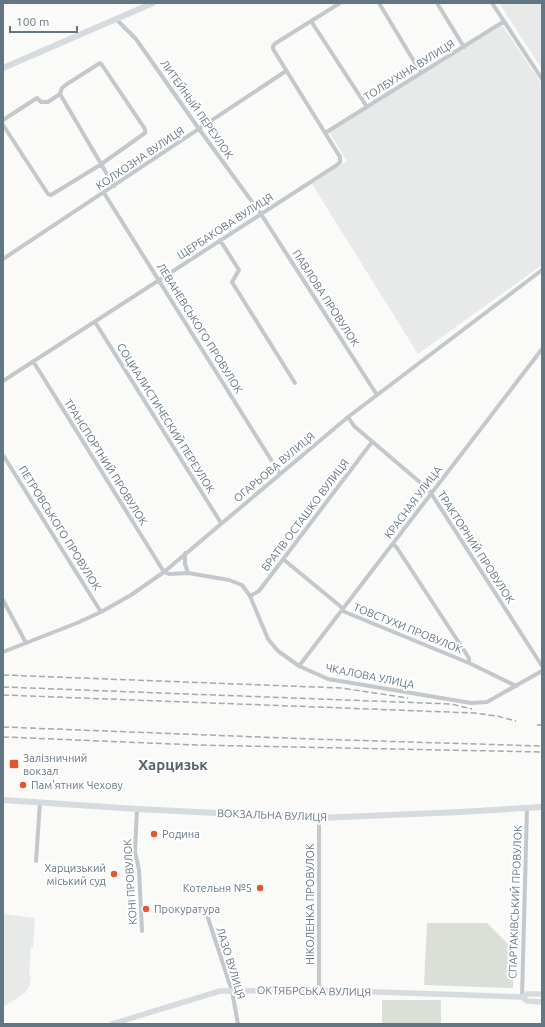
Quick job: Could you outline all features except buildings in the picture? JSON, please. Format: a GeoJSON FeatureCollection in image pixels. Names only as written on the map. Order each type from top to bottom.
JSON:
{"type":"FeatureCollection","features":[{"type":"Feature","properties":{"kind":"main road"},"geometry":{"type":"LineString","coordinates":[[3,68],[153,3]]}},
{"type":"Feature","properties":{"kind":"main road","name":"ВОКЗАЛЬНА ВУЛИЦЯ"},"geometry":{"type":"LineString","coordinates":[[3,800],[137,809],[319,818],[542,807]]}},
{"type":"Feature","properties":{"kind":"main road","name":"ОКТЯБРСЬКА ВУЛИЦЯ"},"geometry":{"type":"LineString","coordinates":[[112,1024],[220,991],[319,990],[522,997],[527,994],[542,994]]}},
{"type":"Feature","properties":{"kind":"main road","name":"ОКТЯБРСЬКА ВУЛИЦЯ"},"geometry":{"type":"LineString","coordinates":[[522,997],[527,1001],[542,1002]]}},
{"type":"Feature","properties":{"kind":"street"},"geometry":{"type":"LineString","coordinates":[[340,3],[311,21],[367,107]]}},
{"type":"Feature","properties":{"kind":"street"},"geometry":{"type":"LineString","coordinates":[[379,3],[422,73]]}},
{"type":"Feature","properties":{"kind":"street"},"geometry":{"type":"LineString","coordinates":[[437,3],[464,47]]}},
{"type":"Feature","properties":{"kind":"street"},"geometry":{"type":"LineString","coordinates":[[492,3],[542,79]]}},
{"type":"Feature","properties":{"kind":"street","name":"ЛИТЕЙНЫЙ ПЕРЕУЛОК"},"geometry":{"type":"LineString","coordinates":[[116,19],[136,39],[260,213]]}},
{"type":"Feature","properties":{"kind":"street","name":"ЩЕРБАКОВА ВУЛИЦЯ"},"geometry":{"type":"LineString","coordinates":[[3,381],[340,162],[340,157],[273,49],[273,46],[276,43],[311,21]]}},
{"type":"Feature","properties":{"kind":"street","name":"ТОЛБУХІНА ВУЛИЦЯ"},"geometry":{"type":"LineString","coordinates":[[325,133],[504,22]]}},
{"type":"Feature","properties":{"kind":"street"},"geometry":{"type":"LineString","coordinates":[[3,125],[48,194],[51,195],[100,165],[145,133],[145,129],[100,63],[67,84],[62,88],[60,94],[48,102],[41,102],[37,98],[4,118]]}},
{"type":"Feature","properties":{"kind":"street","name":"КОЛХОЗНА ВУЛИЦЯ"},"geometry":{"type":"LineString","coordinates":[[3,260],[286,71]]}},
{"type":"Feature","properties":{"kind":"street"},"geometry":{"type":"LineString","coordinates":[[60,94],[100,165],[114,186]]}},
{"type":"Feature","properties":{"kind":"street","name":"ЛЕВАНЕВСЬКОГО ПРОВУЛОК"},"geometry":{"type":"LineString","coordinates":[[104,193],[280,474]]}},
{"type":"Feature","properties":{"kind":"street","name":"ПАВЛОВА ПРОВУЛОК"},"geometry":{"type":"LineString","coordinates":[[260,213],[377,394]]}},
{"type":"Feature","properties":{"kind":"street"},"geometry":{"type":"LineString","coordinates":[[220,240],[239,270],[232,282],[295,383]]}},
{"type":"Feature","properties":{"kind":"street","name":"ОГАРЬОВА ВУЛИЦЯ"},"geometry":{"type":"LineString","coordinates":[[3,652],[101,612],[131,595],[164,572],[348,417],[542,270]]}},
{"type":"Feature","properties":{"kind":"street","name":"СОЦИАЛИСТИЧЕСКИЙ ПЕРЕУЛОК"},"geometry":{"type":"LineString","coordinates":[[95,322],[221,523]]}},
{"type":"Feature","properties":{"kind":"street","name":"КРАСНАЯ УЛИЦА"},"geometry":{"type":"LineString","coordinates":[[299,666],[542,349]]}},
{"type":"Feature","properties":{"kind":"street","name":"ТРАНСПОРТНИЙ ПРОВУЛОК"},"geometry":{"type":"LineString","coordinates":[[33,361],[164,572]]}},
{"type":"Feature","properties":{"kind":"street","name":"ТРАКТОРНИЙ ПРОВУЛОК"},"geometry":{"type":"LineString","coordinates":[[348,417],[354,426],[429,490],[542,666]]}},
{"type":"Feature","properties":{"kind":"street","name":"БРАТІВ ОСТАШКО ВУЛИЦЯ"},"geometry":{"type":"LineString","coordinates":[[250,596],[259,590],[372,442]]}},
{"type":"Feature","properties":{"kind":"street","name":"ПЕТРОВСЬКОГО ПРОВУЛОК"},"geometry":{"type":"LineString","coordinates":[[3,455],[101,612]]}},
{"type":"Feature","properties":{"kind":"street"},"geometry":{"type":"LineString","coordinates":[[392,544],[402,554],[469,658],[469,663]]}},
{"type":"Feature","properties":{"kind":"street"},"geometry":{"type":"LineString","coordinates":[[186,553],[185,564],[188,573]]}},
{"type":"Feature","properties":{"kind":"street","name":"ТОВСТУХИ ПРОВУЛОК"},"geometry":{"type":"LineString","coordinates":[[283,559],[345,612],[469,663],[516,686]]}},
{"type":"Feature","properties":{"kind":"street","name":"ЧКАЛОВА УЛИЦА"},"geometry":{"type":"LineString","coordinates":[[164,572],[170,574],[188,573],[229,580],[242,584],[250,596],[268,639],[278,651],[299,666],[328,680],[471,703],[487,702],[542,671]]}},
{"type":"Feature","properties":{"kind":"street"},"geometry":{"type":"LineString","coordinates":[[3,600],[26,643]]}},
{"type":"Feature","properties":{"kind":"street"},"geometry":{"type":"LineString","coordinates":[[36,861],[40,802]]}},
{"type":"Feature","properties":{"kind":"street","name":"СПАРТАКІВСЬКИЙ ПРОВУЛОК"},"geometry":{"type":"LineString","coordinates":[[522,997],[527,808]]}},
{"type":"Feature","properties":{"kind":"street","name":"КОНІ ПРОВУЛОК"},"geometry":{"type":"LineString","coordinates":[[137,809],[134,852],[139,870],[142,931]]}},
{"type":"Feature","properties":{"kind":"street","name":"НІКОЛЕНКА ПРОВУЛОК"},"geometry":{"type":"LineString","coordinates":[[319,818],[319,990]]}},
{"type":"Feature","properties":{"kind":"street","name":"ЛАЗО ВУЛИЦЯ"},"geometry":{"type":"LineString","coordinates":[[204,909],[232,991],[238,1024]]}},
{"type":"Feature","properties":{"kind":"shaded area"},"geometry":{"type":"Polygon","coordinates":[[[499,3],[542,3],[542,69],[499,3]]]}},
{"type":"Feature","properties":{"kind":"shaded area"},"geometry":{"type":"Polygon","coordinates":[[[502,25],[542,84],[542,265],[418,354],[312,184],[347,161],[329,132],[502,25]]]}},
{"type":"Feature","properties":{"kind":"shaded area"},"geometry":{"type":"Polygon","coordinates":[[[3,914],[35,918],[33,947],[31,947],[29,976],[31,976],[30,985],[25,993],[3,1007],[3,914]]]}},
{"type":"Feature","properties":{"kind":"shaded area"},"geometry":{"type":"Polygon","coordinates":[[[427,923],[487,923],[515,951],[513,988],[424,985],[427,923]]]}},
{"type":"Feature","properties":{"kind":"shaded area"},"geometry":{"type":"Polygon","coordinates":[[[382,1000],[441,1000],[441,1024],[382,1024],[382,1000]]]}},
{"type":"Feature","properties":{"kind":"railway"},"geometry":{"type":"LineString","coordinates":[[3,675],[341,688],[408,698]]}},
{"type":"Feature","properties":{"kind":"railway"},"geometry":{"type":"LineString","coordinates":[[3,687],[451,704],[472,709]]}},
{"type":"Feature","properties":{"kind":"railway"},"geometry":{"type":"LineString","coordinates":[[3,695],[474,713],[497,716],[516,721]]}},
{"type":"Feature","properties":{"kind":"railway"},"geometry":{"type":"LineString","coordinates":[[537,725],[542,725]]}},
{"type":"Feature","properties":{"kind":"railway"},"geometry":{"type":"LineString","coordinates":[[3,727],[542,746]]}},
{"type":"Feature","properties":{"kind":"railway"},"geometry":{"type":"LineString","coordinates":[[3,737],[196,745],[542,752]]}},
{"type":"Feature","properties":{"kind":"place","name":"Залізничний вокзал"},"geometry":{"type":"Point","coordinates":[14,764]}},
{"type":"Feature","properties":{"kind":"place","name":"Пам'ятник Чехову"},"geometry":{"type":"Point","coordinates":[23,785]}},
{"type":"Feature","properties":{"kind":"place","name":"Родина"},"geometry":{"type":"Point","coordinates":[154,834]}},
{"type":"Feature","properties":{"kind":"place","name":"Харцизький міський суд"},"geometry":{"type":"Point","coordinates":[114,874]}},
{"type":"Feature","properties":{"kind":"place","name":"Котельня №5"},"geometry":{"type":"Point","coordinates":[260,888]}},
{"type":"Feature","properties":{"kind":"place","name":"Прокуратура"},"geometry":{"type":"Point","coordinates":[146,909]}},
{"type":"Feature","properties":{"kind":"district","name":"Харцизьк"},"geometry":{"type":"Point","coordinates":[173,765]}}]}
